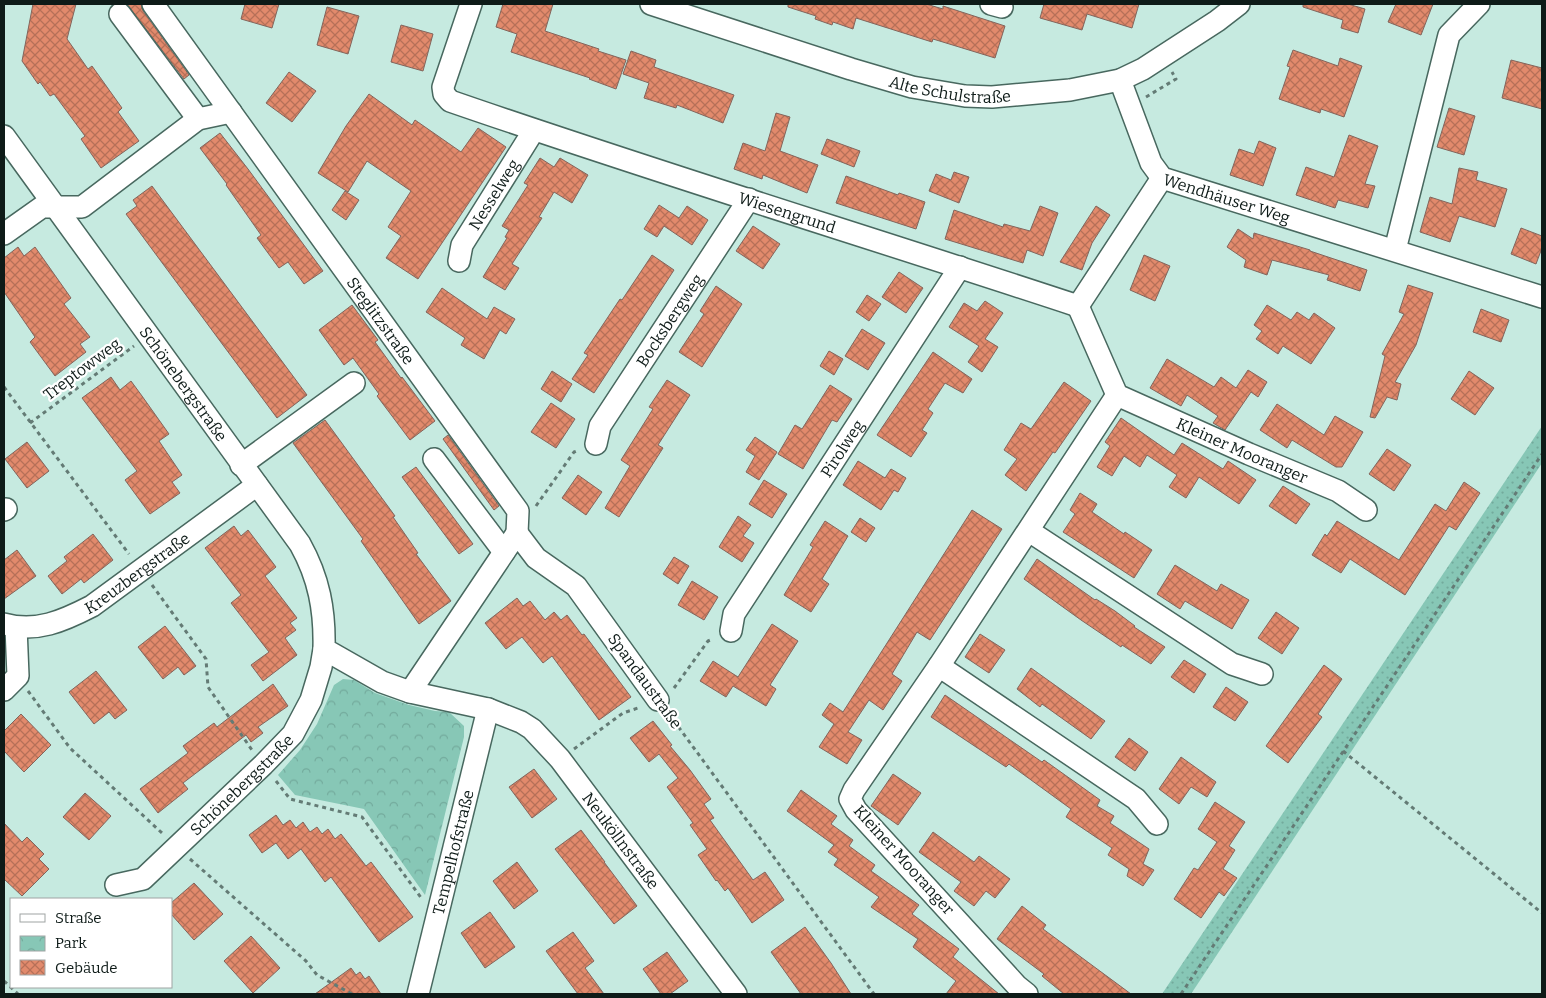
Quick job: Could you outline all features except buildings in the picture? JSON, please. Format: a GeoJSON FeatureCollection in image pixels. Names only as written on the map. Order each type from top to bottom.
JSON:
{"type":"FeatureCollection","features":[{"type":"Feature","properties":{"kind":"street","name":"Steglitzstraße"},"geometry":{"type":"LineString","coordinates":[[153,4],[518,511],[517,533]]}},
{"type":"Feature","properties":{"kind":"street","name":"Wiesengrund"},"geometry":{"type":"LineString","coordinates":[[471,4],[443,87],[444,94],[450,101],[534,130],[1078,306]]}},
{"type":"Feature","properties":{"kind":"street","name":"Alte Schulstraße"},"geometry":{"type":"LineString","coordinates":[[651,4],[889,81],[966,96],[992,97],[1020,96],[1070,90],[1120,80],[1143,69],[1217,21],[1239,4]]}},
{"type":"Feature","properties":{"kind":"street"},"geometry":{"type":"LineString","coordinates":[[1395,250],[1449,35],[1479,4]]}},
{"type":"Feature","properties":{"kind":"street"},"geometry":{"type":"LineString","coordinates":[[120,14],[198,119]]}},
{"type":"Feature","properties":{"kind":"street","name":"Wendhäuser Weg"},"geometry":{"type":"LineString","coordinates":[[1120,80],[1150,162],[1162,178],[1542,297]]}},
{"type":"Feature","properties":{"kind":"street"},"geometry":{"type":"LineString","coordinates":[[4,234],[42,207],[82,207],[198,119],[231,112]]}},
{"type":"Feature","properties":{"kind":"street","name":"Nesselweg"},"geometry":{"type":"LineString","coordinates":[[459,262],[462,245],[534,130]]}},
{"type":"Feature","properties":{"kind":"street","name":"Schönebergstraße"},"geometry":{"type":"LineString","coordinates":[[4,136],[300,544],[310,563],[318,587],[323,612],[325,629],[321,667],[311,700],[293,734],[264,765],[143,879],[116,885]]}},
{"type":"Feature","properties":{"kind":"street"},"geometry":{"type":"LineString","coordinates":[[1117,394],[1078,306],[1162,178]]}},
{"type":"Feature","properties":{"kind":"street","name":"Bocksbergweg"},"geometry":{"type":"LineString","coordinates":[[596,444],[600,426],[748,199]]}},
{"type":"Feature","properties":{"kind":"street","name":"Pirolweg"},"geometry":{"type":"LineString","coordinates":[[731,631],[734,614],[960,267]]}},
{"type":"Feature","properties":{"kind":"street"},"geometry":{"type":"LineString","coordinates":[[241,465],[354,382]]}},
{"type":"Feature","properties":{"kind":"street","name":"Kleiner Mooranger"},"geometry":{"type":"LineString","coordinates":[[1027,994],[1017,986],[856,810],[850,800],[854,790],[939,666],[1117,394],[1249,454],[1338,491],[1366,510]]}},
{"type":"Feature","properties":{"kind":"street"},"geometry":{"type":"LineString","coordinates":[[434,459],[504,552]]}},
{"type":"Feature","properties":{"kind":"street","name":"Kreuzbergstraße"},"geometry":{"type":"LineString","coordinates":[[10,626],[49,625],[71,617],[92,606],[257,485]]}},
{"type":"Feature","properties":{"kind":"street"},"geometry":{"type":"LineString","coordinates":[[1028,530],[1232,664],[1262,674]]}},
{"type":"Feature","properties":{"kind":"street"},"geometry":{"type":"LineString","coordinates":[[410,692],[517,533]]}},
{"type":"Feature","properties":{"kind":"street","name":"Spandaustraße"},"geometry":{"type":"LineString","coordinates":[[517,533],[536,558],[576,586],[658,700]]}},
{"type":"Feature","properties":{"kind":"street"},"geometry":{"type":"LineString","coordinates":[[4,690],[18,676],[10,626]]}},
{"type":"Feature","properties":{"kind":"street"},"geometry":{"type":"LineString","coordinates":[[324,649],[382,682],[410,692],[488,710]]}},
{"type":"Feature","properties":{"kind":"street"},"geometry":{"type":"LineString","coordinates":[[939,666],[1136,799],[1157,824]]}},
{"type":"Feature","properties":{"kind":"street","name":"Tempelhofstraße"},"geometry":{"type":"LineString","coordinates":[[418,994],[488,710]]}},
{"type":"Feature","properties":{"kind":"street","name":"Neuköllnstraße"},"geometry":{"type":"LineString","coordinates":[[488,710],[532,728],[546,742],[736,994]]}},
{"type":"Feature","properties":{"kind":"path"},"geometry":{"type":"LineString","coordinates":[[1130,105],[1148,97],[1176,79],[1170,69]]}},
{"type":"Feature","properties":{"kind":"path","name":"Treptowweg"},"geometry":{"type":"LineString","coordinates":[[30,424],[149,335]]}},
{"type":"Feature","properties":{"kind":"path"},"geometry":{"type":"LineString","coordinates":[[517,533],[574,452],[596,444]]}},
{"type":"Feature","properties":{"kind":"path"},"geometry":{"type":"LineString","coordinates":[[1181,994],[1542,454]]}},
{"type":"Feature","properties":{"kind":"path","name":"Spandaustraße"},"geometry":{"type":"LineString","coordinates":[[658,700],[874,994]]}},
{"type":"Feature","properties":{"kind":"path"},"geometry":{"type":"LineString","coordinates":[[1343,751],[1542,913]]}},
{"type":"Feature","properties":{"kind":"path"},"geometry":{"type":"LineString","coordinates":[[264,765],[290,799],[362,817],[436,918]]}},
{"type":"Feature","properties":{"kind":"green space"},"geometry":{"type":"Polygon","coordinates":[[[1542,426],[1542,463],[1191,994],[1162,994],[1542,426]]]}},
{"type":"Feature","properties":{"kind":"green space"},"geometry":{"type":"Polygon","coordinates":[[[343,679],[354,680],[375,693],[409,705],[449,712],[464,726],[464,737],[425,895],[364,809],[295,795],[278,775],[300,750],[317,724],[334,685],[343,679]]]}}]}
